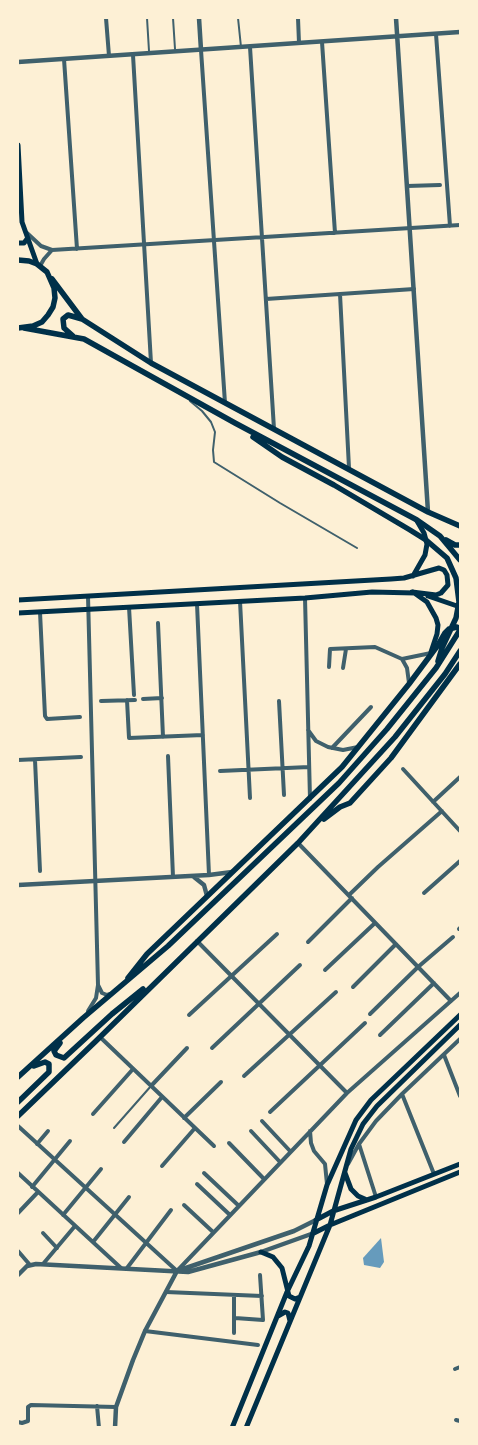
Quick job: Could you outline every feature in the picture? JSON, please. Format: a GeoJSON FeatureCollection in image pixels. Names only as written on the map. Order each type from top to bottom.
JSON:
{"type":"FeatureCollection","features":[{"type":"Feature","properties":{"kind":"main road"},"geometry":{"type":"LineString","coordinates":[[18,145],[22,222],[24,232],[38,265]]}},
{"type":"Feature","properties":{"kind":"main road"},"geometry":{"type":"LineString","coordinates":[[18,243],[24,243],[27,239]]}},
{"type":"Feature","properties":{"kind":"main road"},"geometry":{"type":"LineString","coordinates":[[18,260],[29,261],[38,265],[52,279],[82,319]]}},
{"type":"Feature","properties":{"kind":"main road"},"geometry":{"type":"LineString","coordinates":[[21,328],[33,326],[48,315],[55,298],[52,279]]}},
{"type":"Feature","properties":{"kind":"main road"},"geometry":{"type":"LineString","coordinates":[[73,336],[64,328],[63,319],[68,315],[82,319],[150,363],[349,468],[446,521],[460,531]]}},
{"type":"Feature","properties":{"kind":"main road"},"geometry":{"type":"LineString","coordinates":[[21,328],[84,339],[235,423],[417,520],[450,543],[460,545]]}},
{"type":"Feature","properties":{"kind":"main road"},"geometry":{"type":"LineString","coordinates":[[235,423],[282,457],[334,485],[426,540],[447,558],[458,586],[459,602],[456,618],[442,648],[436,668]]}},
{"type":"Feature","properties":{"kind":"main road"},"geometry":{"type":"LineString","coordinates":[[413,576],[425,555],[427,544],[417,520]]}},
{"type":"Feature","properties":{"kind":"main road"},"geometry":{"type":"LineString","coordinates":[[446,521],[460,524]]}},
{"type":"Feature","properties":{"kind":"main road"},"geometry":{"type":"LineString","coordinates":[[440,536],[460,560]]}},
{"type":"Feature","properties":{"kind":"main road"},"geometry":{"type":"LineString","coordinates":[[18,600],[339,583],[413,576],[439,568],[446,572],[449,580],[446,590],[439,594],[372,592],[305,598],[18,613]]}},
{"type":"Feature","properties":{"kind":"main road"},"geometry":{"type":"LineString","coordinates":[[412,592],[460,607]]}},
{"type":"Feature","properties":{"kind":"main road"},"geometry":{"type":"LineString","coordinates":[[412,592],[427,602],[436,618],[438,625],[437,634],[431,653]]}},
{"type":"Feature","properties":{"kind":"main road"},"geometry":{"type":"LineString","coordinates":[[20,1075],[83,1018],[114,993],[188,926],[339,783],[387,729],[436,668],[460,630],[457,627],[449,629],[409,684],[342,767],[147,954],[125,983]]}},
{"type":"Feature","properties":{"kind":"main road"},"geometry":{"type":"LineString","coordinates":[[18,1116],[298,843],[395,736],[445,674],[460,651]]}},
{"type":"Feature","properties":{"kind":"main road"},"geometry":{"type":"LineString","coordinates":[[312,827],[340,807],[350,803],[391,758],[460,664]]}},
{"type":"Feature","properties":{"kind":"main road"},"geometry":{"type":"LineString","coordinates":[[75,1026],[55,1048],[56,1055],[59,1057],[64,1058],[68,1055],[112,1014],[162,975]]}},
{"type":"Feature","properties":{"kind":"main road"},"geometry":{"type":"LineString","coordinates":[[232,1428],[287,1292],[314,1233],[327,1185],[356,1120],[371,1100],[460,1015]]}},
{"type":"Feature","properties":{"kind":"main road"},"geometry":{"type":"LineString","coordinates":[[246,1428],[330,1225],[351,1149],[363,1124],[377,1106],[460,1025]]}},
{"type":"Feature","properties":{"kind":"main road"},"geometry":{"type":"LineString","coordinates":[[18,1102],[49,1072],[48,1064],[42,1062],[20,1075]]}},
{"type":"Feature","properties":{"kind":"main road"},"geometry":{"type":"LineString","coordinates":[[316,1220],[333,1211],[376,1197],[460,1164]]}},
{"type":"Feature","properties":{"kind":"main road"},"geometry":{"type":"LineString","coordinates":[[345,1170],[351,1189],[358,1196],[367,1200]]}},
{"type":"Feature","properties":{"kind":"main road"},"geometry":{"type":"LineString","coordinates":[[314,1233],[460,1172]]}},
{"type":"Feature","properties":{"kind":"main road"},"geometry":{"type":"LineString","coordinates":[[261,1252],[279,1262],[286,1276],[287,1292],[292,1299],[300,1296]]}},
{"type":"Feature","properties":{"kind":"main road"},"geometry":{"type":"LineString","coordinates":[[277,1317],[285,1312],[288,1313],[290,1321]]}},
{"type":"Feature","properties":{"kind":"street"},"geometry":{"type":"LineString","coordinates":[[106,18],[109,56]]}},
{"type":"Feature","properties":{"kind":"street"},"geometry":{"type":"LineString","coordinates":[[199,18],[225,404]]}},
{"type":"Feature","properties":{"kind":"street"},"geometry":{"type":"LineString","coordinates":[[298,18],[300,43]]}},
{"type":"Feature","properties":{"kind":"street"},"geometry":{"type":"LineString","coordinates":[[396,18],[428,512]]}},
{"type":"Feature","properties":{"kind":"street"},"geometry":{"type":"LineString","coordinates":[[18,62],[460,32]]}},
{"type":"Feature","properties":{"kind":"street"},"geometry":{"type":"LineString","coordinates":[[436,34],[450,226]]}},
{"type":"Feature","properties":{"kind":"street"},"geometry":{"type":"LineString","coordinates":[[322,42],[335,233]]}},
{"type":"Feature","properties":{"kind":"street"},"geometry":{"type":"LineString","coordinates":[[250,46],[274,429]]}},
{"type":"Feature","properties":{"kind":"street"},"geometry":{"type":"LineString","coordinates":[[133,55],[150,363]]}},
{"type":"Feature","properties":{"kind":"street"},"geometry":{"type":"LineString","coordinates":[[64,59],[77,249]]}},
{"type":"Feature","properties":{"kind":"street"},"geometry":{"type":"LineString","coordinates":[[407,186],[440,184]]}},
{"type":"Feature","properties":{"kind":"street"},"geometry":{"type":"LineString","coordinates":[[24,232],[41,246],[52,250],[460,225]]}},
{"type":"Feature","properties":{"kind":"street"},"geometry":{"type":"LineString","coordinates":[[38,265],[52,250]]}},
{"type":"Feature","properties":{"kind":"street"},"geometry":{"type":"LineString","coordinates":[[266,299],[414,289]]}},
{"type":"Feature","properties":{"kind":"street"},"geometry":{"type":"LineString","coordinates":[[340,294],[349,468]]}},
{"type":"Feature","properties":{"kind":"street"},"geometry":{"type":"LineString","coordinates":[[83,1018],[96,998],[98,985],[88,596]]}},
{"type":"Feature","properties":{"kind":"street"},"geometry":{"type":"LineString","coordinates":[[305,598],[310,799]]}},
{"type":"Feature","properties":{"kind":"street"},"geometry":{"type":"LineString","coordinates":[[240,601],[250,798]]}},
{"type":"Feature","properties":{"kind":"street"},"geometry":{"type":"LineString","coordinates":[[197,604],[209,875]]}},
{"type":"Feature","properties":{"kind":"street"},"geometry":{"type":"LineString","coordinates":[[100,702],[127,700],[134,697],[129,607]]}},
{"type":"Feature","properties":{"kind":"street"},"geometry":{"type":"LineString","coordinates":[[40,612],[46,718],[80,717]]}},
{"type":"Feature","properties":{"kind":"street"},"geometry":{"type":"LineString","coordinates":[[158,623],[163,737]]}},
{"type":"Feature","properties":{"kind":"street"},"geometry":{"type":"LineString","coordinates":[[329,667],[330,649],[375,647],[402,659],[408,668],[409,684]]}},
{"type":"Feature","properties":{"kind":"street"},"geometry":{"type":"LineString","coordinates":[[343,668],[346,649]]}},
{"type":"Feature","properties":{"kind":"street"},"geometry":{"type":"LineString","coordinates":[[402,659],[431,653]]}},
{"type":"Feature","properties":{"kind":"street"},"geometry":{"type":"LineString","coordinates":[[143,699],[162,698]]}},
{"type":"Feature","properties":{"kind":"street"},"geometry":{"type":"LineString","coordinates":[[127,700],[129,738],[203,735]]}},
{"type":"Feature","properties":{"kind":"street"},"geometry":{"type":"LineString","coordinates":[[279,700],[284,795]]}},
{"type":"Feature","properties":{"kind":"street"},"geometry":{"type":"LineString","coordinates":[[332,748],[371,707]]}},
{"type":"Feature","properties":{"kind":"street"},"geometry":{"type":"LineString","coordinates":[[308,730],[319,743],[332,748],[346,750],[360,747]]}},
{"type":"Feature","properties":{"kind":"street"},"geometry":{"type":"LineString","coordinates":[[168,756],[174,877]]}},
{"type":"Feature","properties":{"kind":"street"},"geometry":{"type":"LineString","coordinates":[[18,760],[82,757]]}},
{"type":"Feature","properties":{"kind":"street"},"geometry":{"type":"LineString","coordinates":[[35,760],[40,870]]}},
{"type":"Feature","properties":{"kind":"street"},"geometry":{"type":"LineString","coordinates":[[220,771],[309,767]]}},
{"type":"Feature","properties":{"kind":"street"},"geometry":{"type":"LineString","coordinates":[[403,769],[460,831]]}},
{"type":"Feature","properties":{"kind":"street"},"geometry":{"type":"LineString","coordinates":[[433,802],[460,776]]}},
{"type":"Feature","properties":{"kind":"street"},"geometry":{"type":"LineString","coordinates":[[308,942],[378,867],[442,811]]}},
{"type":"Feature","properties":{"kind":"street"},"geometry":{"type":"LineString","coordinates":[[298,843],[451,1001]]}},
{"type":"Feature","properties":{"kind":"street"},"geometry":{"type":"LineString","coordinates":[[424,893],[460,861]]}},
{"type":"Feature","properties":{"kind":"street"},"geometry":{"type":"LineString","coordinates":[[18,885],[209,875],[232,872]]}},
{"type":"Feature","properties":{"kind":"street"},"geometry":{"type":"LineString","coordinates":[[192,876],[204,885],[207,896]]}},
{"type":"Feature","properties":{"kind":"street"},"geometry":{"type":"LineString","coordinates":[[325,970],[375,923]]}},
{"type":"Feature","properties":{"kind":"street"},"geometry":{"type":"LineString","coordinates":[[189,1015],[277,934]]}},
{"type":"Feature","properties":{"kind":"street"},"geometry":{"type":"LineString","coordinates":[[370,1014],[418,967],[453,937]]}},
{"type":"Feature","properties":{"kind":"street"},"geometry":{"type":"LineString","coordinates":[[197,941],[346,1093]]}},
{"type":"Feature","properties":{"kind":"street"},"geometry":{"type":"LineString","coordinates":[[353,987],[396,944]]}},
{"type":"Feature","properties":{"kind":"street"},"geometry":{"type":"LineString","coordinates":[[212,1048],[300,965]]}},
{"type":"Feature","properties":{"kind":"street"},"geometry":{"type":"LineString","coordinates":[[380,1035],[434,983]]}},
{"type":"Feature","properties":{"kind":"street"},"geometry":{"type":"LineString","coordinates":[[98,985],[102,993],[107,995],[114,993]]}},
{"type":"Feature","properties":{"kind":"street"},"geometry":{"type":"LineString","coordinates":[[244,1076],[336,992]]}},
{"type":"Feature","properties":{"kind":"street"},"geometry":{"type":"LineString","coordinates":[[115,1428],[116,1407],[125,1381],[145,1331],[177,1271],[346,1093],[460,993]]}},
{"type":"Feature","properties":{"kind":"street"},"geometry":{"type":"LineString","coordinates":[[270,1112],[365,1023]]}},
{"type":"Feature","properties":{"kind":"street"},"geometry":{"type":"LineString","coordinates":[[100,1037],[214,1146]]}},
{"type":"Feature","properties":{"kind":"street"},"geometry":{"type":"LineString","coordinates":[[345,1170],[358,1144],[376,1121],[460,1039]]}},
{"type":"Feature","properties":{"kind":"street"},"geometry":{"type":"LineString","coordinates":[[151,1086],[187,1048]]}},
{"type":"Feature","properties":{"kind":"street"},"geometry":{"type":"LineString","coordinates":[[444,1055],[460,1096]]}},
{"type":"Feature","properties":{"kind":"street"},"geometry":{"type":"LineString","coordinates":[[93,1114],[133,1069]]}},
{"type":"Feature","properties":{"kind":"street"},"geometry":{"type":"LineString","coordinates":[[184,1118],[220,1082]]}},
{"type":"Feature","properties":{"kind":"street"},"geometry":{"type":"LineString","coordinates":[[402,1094],[434,1174]]}},
{"type":"Feature","properties":{"kind":"street"},"geometry":{"type":"LineString","coordinates":[[124,1142],[162,1096]]}},
{"type":"Feature","properties":{"kind":"street"},"geometry":{"type":"LineString","coordinates":[[262,1121],[290,1152]]}},
{"type":"Feature","properties":{"kind":"street"},"geometry":{"type":"LineString","coordinates":[[18,1126],[177,1271]]}},
{"type":"Feature","properties":{"kind":"street"},"geometry":{"type":"LineString","coordinates":[[162,1166],[195,1128]]}},
{"type":"Feature","properties":{"kind":"street"},"geometry":{"type":"LineString","coordinates":[[251,1131],[280,1162]]}},
{"type":"Feature","properties":{"kind":"street"},"geometry":{"type":"LineString","coordinates":[[310,1131],[314,1151],[325,1164],[327,1185]]}},
{"type":"Feature","properties":{"kind":"street"},"geometry":{"type":"LineString","coordinates":[[37,1144],[48,1132]]}},
{"type":"Feature","properties":{"kind":"street"},"geometry":{"type":"LineString","coordinates":[[32,1187],[70,1141]]}},
{"type":"Feature","properties":{"kind":"street"},"geometry":{"type":"LineString","coordinates":[[229,1143],[264,1179]]}},
{"type":"Feature","properties":{"kind":"street"},"geometry":{"type":"LineString","coordinates":[[358,1144],[376,1197]]}},
{"type":"Feature","properties":{"kind":"street"},"geometry":{"type":"LineString","coordinates":[[63,1215],[101,1168]]}},
{"type":"Feature","properties":{"kind":"street"},"geometry":{"type":"LineString","coordinates":[[18,1174],[121,1268]]}},
{"type":"Feature","properties":{"kind":"street"},"geometry":{"type":"LineString","coordinates":[[204,1174],[238,1206]]}},
{"type":"Feature","properties":{"kind":"street"},"geometry":{"type":"LineString","coordinates":[[198,1184],[230,1215]]}},
{"type":"Feature","properties":{"kind":"street"},"geometry":{"type":"LineString","coordinates":[[18,1213],[38,1192]]}},
{"type":"Feature","properties":{"kind":"street"},"geometry":{"type":"LineString","coordinates":[[93,1242],[129,1197]]}},
{"type":"Feature","properties":{"kind":"street"},"geometry":{"type":"LineString","coordinates":[[184,1205],[213,1232]]}},
{"type":"Feature","properties":{"kind":"street"},"geometry":{"type":"LineString","coordinates":[[127,1268],[171,1210]]}},
{"type":"Feature","properties":{"kind":"street"},"geometry":{"type":"LineString","coordinates":[[177,1271],[294,1231],[316,1220]]}},
{"type":"Feature","properties":{"kind":"street"},"geometry":{"type":"LineString","coordinates":[[43,1264],[75,1226]]}},
{"type":"Feature","properties":{"kind":"street"},"geometry":{"type":"LineString","coordinates":[[18,1275],[30,1264],[188,1272],[261,1252],[314,1233]]}},
{"type":"Feature","properties":{"kind":"street"},"geometry":{"type":"LineString","coordinates":[[43,1234],[56,1248]]}},
{"type":"Feature","properties":{"kind":"street"},"geometry":{"type":"LineString","coordinates":[[18,1251],[30,1264]]}},
{"type":"Feature","properties":{"kind":"street"},"geometry":{"type":"LineString","coordinates":[[235,1318],[263,1320],[260,1275]]}},
{"type":"Feature","properties":{"kind":"street"},"geometry":{"type":"LineString","coordinates":[[166,1292],[262,1296]]}},
{"type":"Feature","properties":{"kind":"street"},"geometry":{"type":"LineString","coordinates":[[234,1295],[234,1333]]}},
{"type":"Feature","properties":{"kind":"street"},"geometry":{"type":"LineString","coordinates":[[145,1331],[258,1345]]}},
{"type":"Feature","properties":{"kind":"street"},"geometry":{"type":"LineString","coordinates":[[455,1369],[460,1367]]}},
{"type":"Feature","properties":{"kind":"street"},"geometry":{"type":"LineString","coordinates":[[18,1422],[28,1421],[28,1407],[31,1405],[116,1407]]}},
{"type":"Feature","properties":{"kind":"street"},"geometry":{"type":"LineString","coordinates":[[97,1406],[99,1428]]}},
{"type":"Feature","properties":{"kind":"lane"},"geometry":{"type":"LineString","coordinates":[[147,18],[149,53]]}},
{"type":"Feature","properties":{"kind":"lane"},"geometry":{"type":"LineString","coordinates":[[173,18],[175,52]]}},
{"type":"Feature","properties":{"kind":"lane"},"geometry":{"type":"LineString","coordinates":[[238,18],[240,47]]}},
{"type":"Feature","properties":{"kind":"lane"},"geometry":{"type":"LineString","coordinates":[[180,393],[202,411],[211,422],[214,432],[214,462],[271,498],[358,548]]}},
{"type":"Feature","properties":{"kind":"lane"},"geometry":{"type":"LineString","coordinates":[[114,1128],[151,1086]]}},
{"type":"Feature","properties":{"kind":"water"},"geometry":{"type":"Polygon","coordinates":[[[381,1238],[384,1262],[380,1268],[364,1265],[363,1258],[381,1238]]]}}]}
